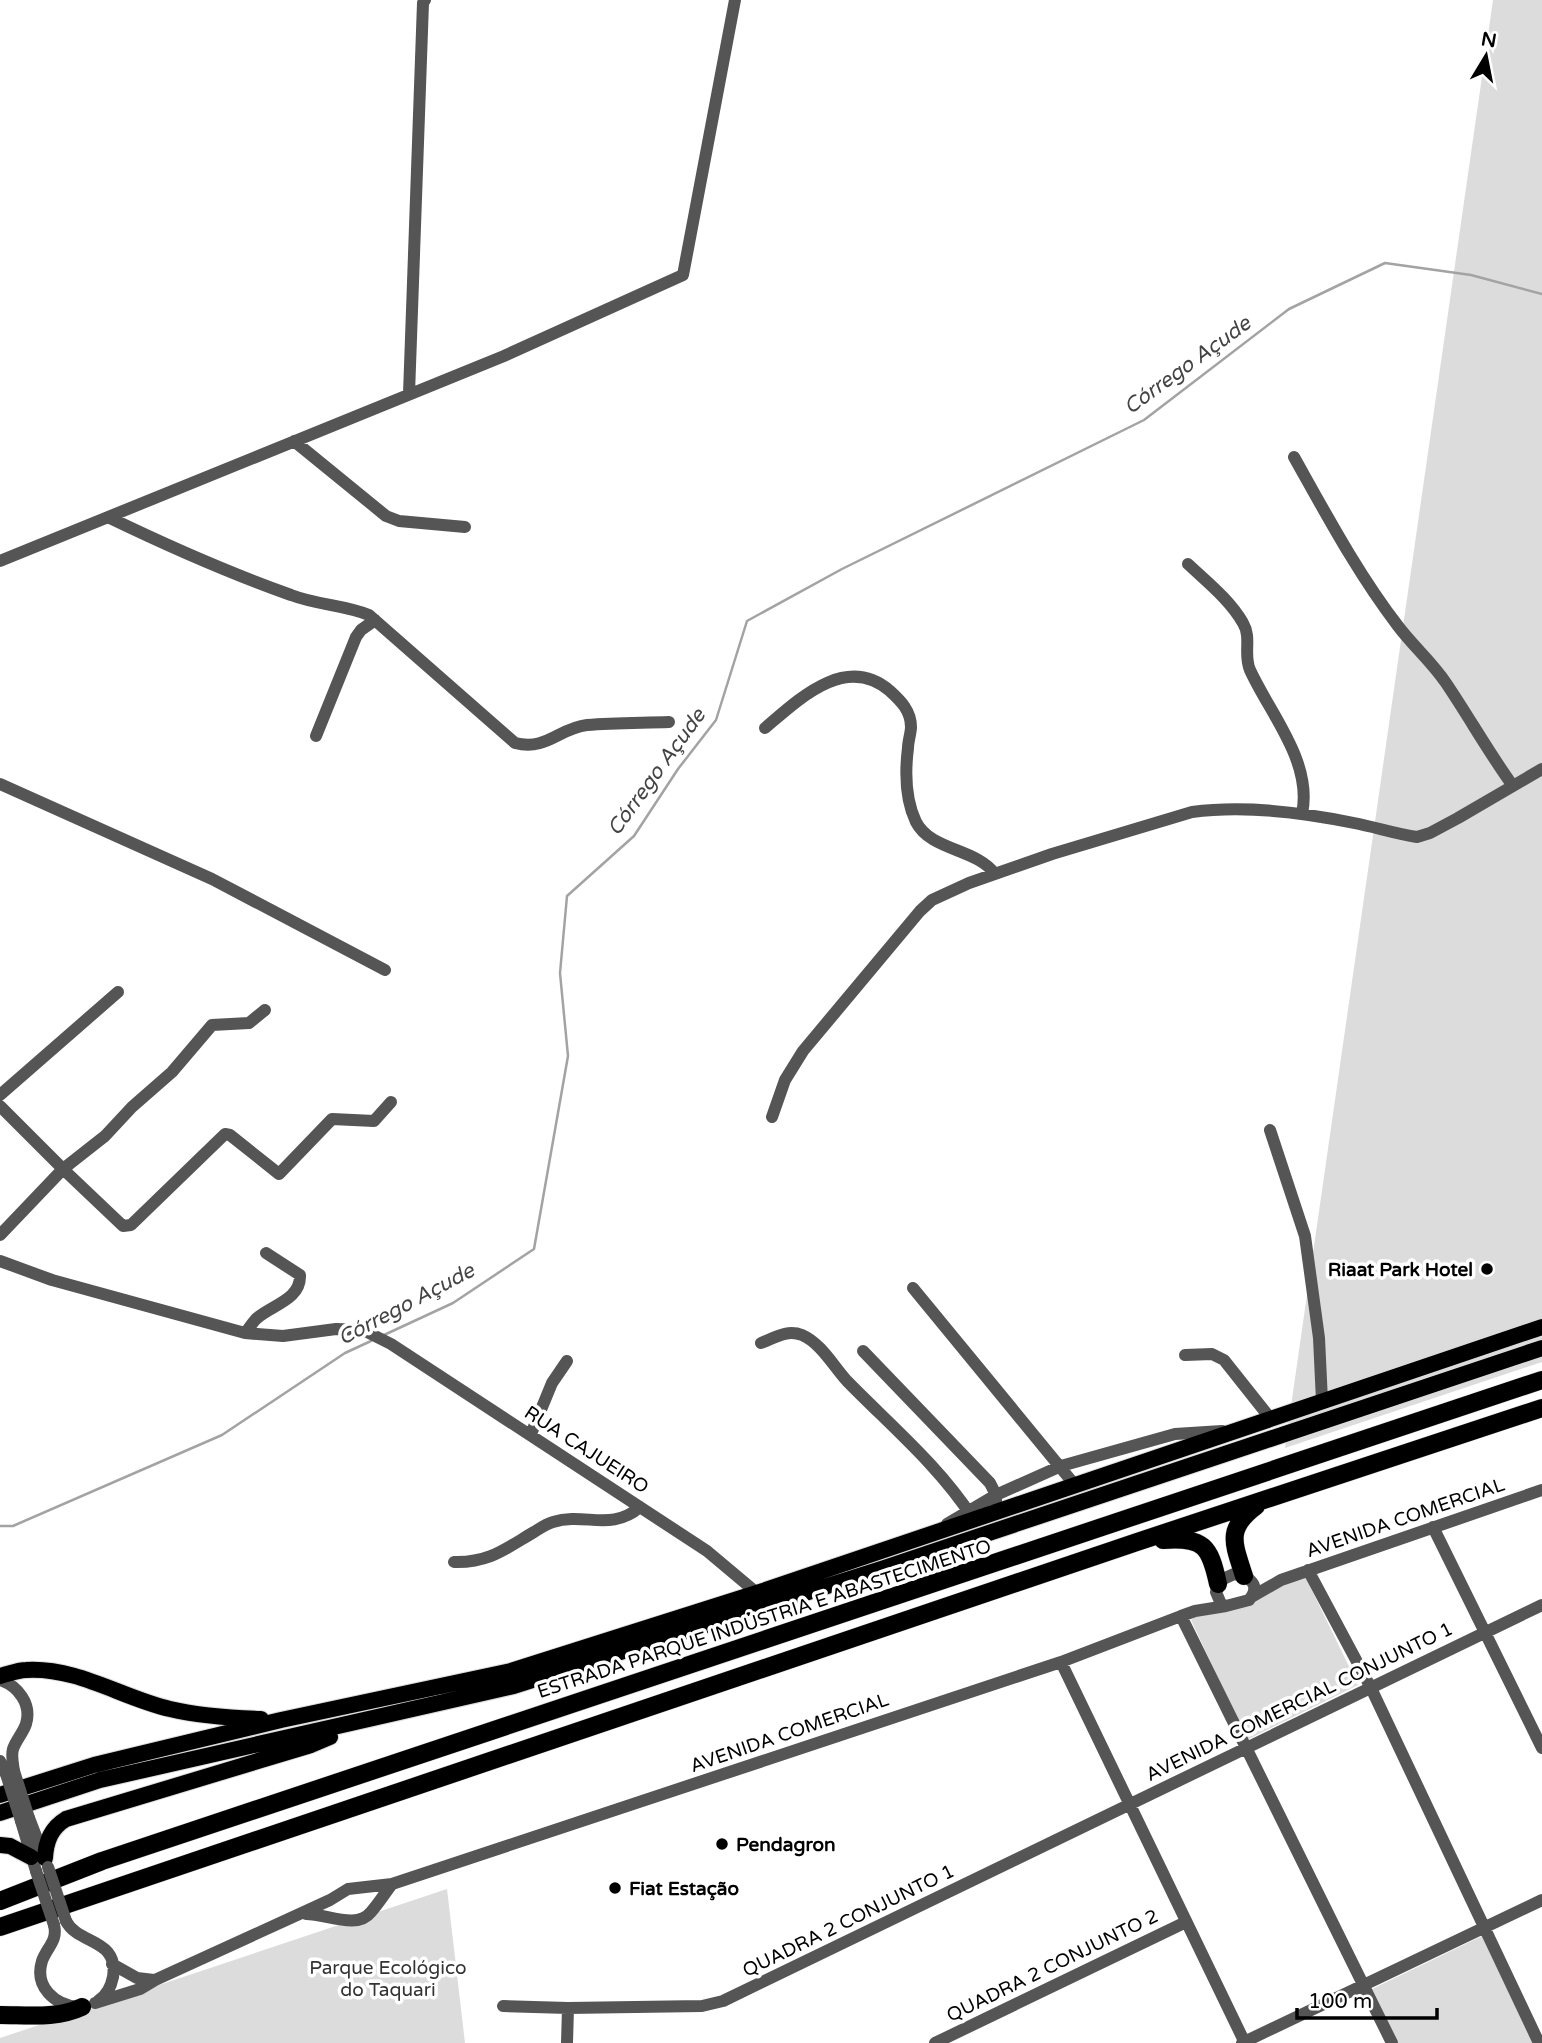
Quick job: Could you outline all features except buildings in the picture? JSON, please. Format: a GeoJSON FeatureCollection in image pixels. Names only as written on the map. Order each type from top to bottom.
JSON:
{"type":"FeatureCollection","features":[{"type":"Feature","properties":{"kind":"highway","name":"ESTRADA PARQUE INDÚSTRIA E ABASTECIMENTO"},"geometry":{"type":"LineString","coordinates":[[0,1901],[102,1861],[1542,1380]]}},
{"type":"Feature","properties":{"kind":"highway"},"geometry":{"type":"LineString","coordinates":[[0,1927],[1137,1542],[1542,1408]]}},
{"type":"Feature","properties":{"kind":"highway"},"geometry":{"type":"LineString","coordinates":[[1246,1577],[1234,1550],[1234,1535],[1243,1516],[1265,1500]]}},
{"type":"Feature","properties":{"kind":"highway"},"geometry":{"type":"LineString","coordinates":[[1137,1542],[1179,1539],[1197,1541],[1214,1564],[1217,1588]]}},
{"type":"Feature","properties":{"kind":"highway"},"geometry":{"type":"LineString","coordinates":[[0,2015],[55,2015],[70,2013],[89,2005]]}},
{"type":"Feature","properties":{"kind":"main road"},"geometry":{"type":"LineString","coordinates":[[0,1795],[94,1765],[281,1720],[511,1671],[757,1593],[937,1531],[996,1503],[1074,1484],[1542,1327]]}},
{"type":"Feature","properties":{"kind":"main road"},"geometry":{"type":"LineString","coordinates":[[0,1813],[100,1780],[365,1722],[514,1686],[884,1569],[1542,1348]]}},
{"type":"Feature","properties":{"kind":"main road"},"geometry":{"type":"LineString","coordinates":[[0,1678],[25,1670],[54,1672],[89,1680],[169,1709],[218,1717],[281,1720]]}},
{"type":"Feature","properties":{"kind":"main road"},"geometry":{"type":"LineString","coordinates":[[0,1845],[10,1846],[40,1863],[49,1837],[66,1819],[311,1745],[365,1722]]}},
{"type":"Feature","properties":{"kind":"street"},"geometry":{"type":"LineString","coordinates":[[409,394],[425,0]]}},
{"type":"Feature","properties":{"kind":"street"},"geometry":{"type":"LineString","coordinates":[[0,561],[504,355],[683,275],[735,0]]}},
{"type":"Feature","properties":{"kind":"street"},"geometry":{"type":"LineString","coordinates":[[294,441],[386,516],[399,521],[465,527]]}},
{"type":"Feature","properties":{"kind":"street"},"geometry":{"type":"LineString","coordinates":[[1294,457],[1380,600],[1398,626],[1446,682],[1513,786]]}},
{"type":"Feature","properties":{"kind":"street"},"geometry":{"type":"LineString","coordinates":[[108,517],[186,554],[283,592],[357,610],[375,620],[515,743],[539,745],[584,725],[669,722]]}},
{"type":"Feature","properties":{"kind":"street"},"geometry":{"type":"LineString","coordinates":[[1188,564],[1225,599],[1244,625],[1247,632],[1248,667],[1278,720],[1304,787],[1302,814]]}},
{"type":"Feature","properties":{"kind":"street"},"geometry":{"type":"LineString","coordinates":[[316,736],[356,637],[375,620]]}},
{"type":"Feature","properties":{"kind":"street"},"geometry":{"type":"LineString","coordinates":[[765,728],[818,685],[856,675],[885,687],[908,710],[911,728],[906,765],[907,792],[917,824],[934,840],[975,856],[989,865],[995,874]]}},
{"type":"Feature","properties":{"kind":"street"},"geometry":{"type":"LineString","coordinates":[[772,1118],[785,1080],[803,1051],[920,911],[945,892],[1052,853],[1192,812],[1245,808],[1302,814],[1417,837],[1458,818],[1542,769]]}},
{"type":"Feature","properties":{"kind":"street"},"geometry":{"type":"LineString","coordinates":[[0,784],[212,879],[385,970]]}},
{"type":"Feature","properties":{"kind":"street"},"geometry":{"type":"LineString","coordinates":[[0,1095],[118,992]]}},
{"type":"Feature","properties":{"kind":"street"},"geometry":{"type":"LineString","coordinates":[[0,1235],[63,1169],[105,1136],[132,1107],[172,1072],[212,1026],[249,1023],[265,1010]]}},
{"type":"Feature","properties":{"kind":"street"},"geometry":{"type":"LineString","coordinates":[[0,1106],[63,1169],[127,1227],[225,1134],[230,1135],[279,1174],[332,1119],[374,1121],[391,1102]]}},
{"type":"Feature","properties":{"kind":"street"},"geometry":{"type":"LineString","coordinates":[[1270,1130],[1305,1236],[1319,1338],[1322,1401]]}},
{"type":"Feature","properties":{"kind":"street"},"geometry":{"type":"LineString","coordinates":[[0,1261],[52,1280],[245,1333],[257,1318],[294,1293],[300,1280],[300,1275],[294,1270],[266,1253]]}},
{"type":"Feature","properties":{"kind":"street"},"geometry":{"type":"LineString","coordinates":[[913,1288],[1074,1484]]}},
{"type":"Feature","properties":{"kind":"street","name":"RUA CAJUEIRO"},"geometry":{"type":"LineString","coordinates":[[245,1333],[283,1336],[336,1329],[363,1330],[391,1344],[729,1567],[757,1593]]}},
{"type":"Feature","properties":{"kind":"street"},"geometry":{"type":"LineString","coordinates":[[761,1343],[781,1334],[792,1333],[817,1345],[845,1378],[956,1493],[971,1515]]}},
{"type":"Feature","properties":{"kind":"street"},"geometry":{"type":"LineString","coordinates":[[863,1351],[990,1483],[996,1503],[1061,1466],[1175,1434],[1232,1431]]}},
{"type":"Feature","properties":{"kind":"street"},"geometry":{"type":"LineString","coordinates":[[1185,1355],[1212,1354],[1224,1360],[1270,1418]]}},
{"type":"Feature","properties":{"kind":"street"},"geometry":{"type":"LineString","coordinates":[[531,1434],[552,1383],[567,1361]]}},
{"type":"Feature","properties":{"kind":"street","name":"AVENIDA COMERCIAL"},"geometry":{"type":"LineString","coordinates":[[1253,1596],[1281,1580],[1308,1570],[1542,1490]]}},
{"type":"Feature","properties":{"kind":"street"},"geometry":{"type":"LineString","coordinates":[[454,1562],[483,1560],[551,1522],[575,1518],[608,1521],[629,1517],[640,1507]]}},
{"type":"Feature","properties":{"kind":"street"},"geometry":{"type":"LineString","coordinates":[[1433,1527],[1542,1748]]}},
{"type":"Feature","properties":{"kind":"street"},"geometry":{"type":"LineString","coordinates":[[1308,1570],[1371,1688],[1539,2043]]}},
{"type":"Feature","properties":{"kind":"street"},"geometry":{"type":"LineString","coordinates":[[1234,1574],[1246,1577],[1254,1583],[1253,1596],[1241,1604],[1220,1604],[1217,1588],[1221,1580],[1234,1574]]}},
{"type":"Feature","properties":{"kind":"street","name":"AVENIDA COMERCIAL"},"geometry":{"type":"LineString","coordinates":[[1246,1577],[1281,1580]]}},
{"type":"Feature","properties":{"kind":"street","name":"AVENIDA COMERCIAL"},"geometry":{"type":"LineString","coordinates":[[1195,1611],[1217,1588]]}},
{"type":"Feature","properties":{"kind":"street","name":"AVENIDA COMERCIAL CONJUNTO 1"},"geometry":{"type":"LineString","coordinates":[[1130,1804],[1542,1605]]}},
{"type":"Feature","properties":{"kind":"street","name":"AVENIDA COMERCIAL"},"geometry":{"type":"LineString","coordinates":[[89,2005],[140,1989],[301,1914],[348,1889],[392,1884],[1061,1662],[1195,1611],[1226,1606]]}},
{"type":"Feature","properties":{"kind":"street"},"geometry":{"type":"LineString","coordinates":[[1181,1616],[1392,2043]]}},
{"type":"Feature","properties":{"kind":"street"},"geometry":{"type":"LineString","coordinates":[[1061,1662],[1244,2043],[1542,1900]]}},
{"type":"Feature","properties":{"kind":"street"},"geometry":{"type":"LineString","coordinates":[[0,1678],[22,1696],[27,1713],[27,1722],[13,1747],[10,1773]]}},
{"type":"Feature","properties":{"kind":"street"},"geometry":{"type":"LineString","coordinates":[[0,1761],[10,1773],[60,1923],[43,1959],[42,1981],[45,1989],[56,2001],[72,2007],[89,2005],[110,1989],[113,1964]]}},
{"type":"Feature","properties":{"kind":"street","name":"QUADRA 2 CONJUNTO 1"},"geometry":{"type":"LineString","coordinates":[[503,2006],[702,2006],[723,2001],[1130,1804]]}},
{"type":"Feature","properties":{"kind":"street"},"geometry":{"type":"LineString","coordinates":[[301,1914],[354,1922],[364,1919],[392,1884]]}},
{"type":"Feature","properties":{"kind":"street"},"geometry":{"type":"LineString","coordinates":[[338,1896],[337,1908],[348,1921]]}},
{"type":"Feature","properties":{"kind":"street","name":"QUADRA 2 CONJUNTO 2"},"geometry":{"type":"LineString","coordinates":[[935,2043],[1186,1922]]}},
{"type":"Feature","properties":{"kind":"street"},"geometry":{"type":"LineString","coordinates":[[60,1923],[100,1944],[113,1964],[137,1978],[155,1980]]}},
{"type":"Feature","properties":{"kind":"street"},"geometry":{"type":"LineString","coordinates":[[567,2043],[568,2008]]}},
{"type":"Feature","properties":{"kind":"green space"},"geometry":{"type":"Polygon","coordinates":[[[1493,0],[1542,0],[1542,1362],[1285,1448],[1493,0]]]}},
{"type":"Feature","properties":{"kind":"green space"},"geometry":{"type":"Polygon","coordinates":[[[1305,1576],[1358,1685],[1247,1740],[1191,1620],[1199,1614],[1256,1598],[1305,1576]]]}},
{"type":"Feature","properties":{"kind":"green space","name":"Parque Ecológico do Taquari"},"geometry":{"type":"Polygon","coordinates":[[[447,1889],[465,2043],[0,2043],[0,2038],[447,1889]]]}},
{"type":"Feature","properties":{"kind":"green space"},"geometry":{"type":"Polygon","coordinates":[[[1482,1936],[1533,2043],[1396,2043],[1370,1990],[1482,1936]]]}},
{"type":"Feature","properties":{"kind":"waterway","name":"Córrego Açude"},"geometry":{"type":"LineString","coordinates":[[384,1335],[453,1303],[534,1249],[568,1056],[560,973],[567,896],[634,836],[678,769],[716,720],[747,621],[842,569],[1144,420],[1289,309],[1385,263],[1471,275],[1542,294]]}},
{"type":"Feature","properties":{"kind":"waterway","name":"Córrego Açude"},"geometry":{"type":"LineString","coordinates":[[0,1526],[13,1526],[222,1435],[345,1353],[371,1341]]}},
{"type":"Feature","properties":{"kind":"place","name":"Riaat Park Hotel"},"geometry":{"type":"Point","coordinates":[1487,1269]}},
{"type":"Feature","properties":{"kind":"place","name":"Pendagron"},"geometry":{"type":"Point","coordinates":[722,1844]}},
{"type":"Feature","properties":{"kind":"place","name":"Fiat Estação"},"geometry":{"type":"Point","coordinates":[615,1888]}}]}
